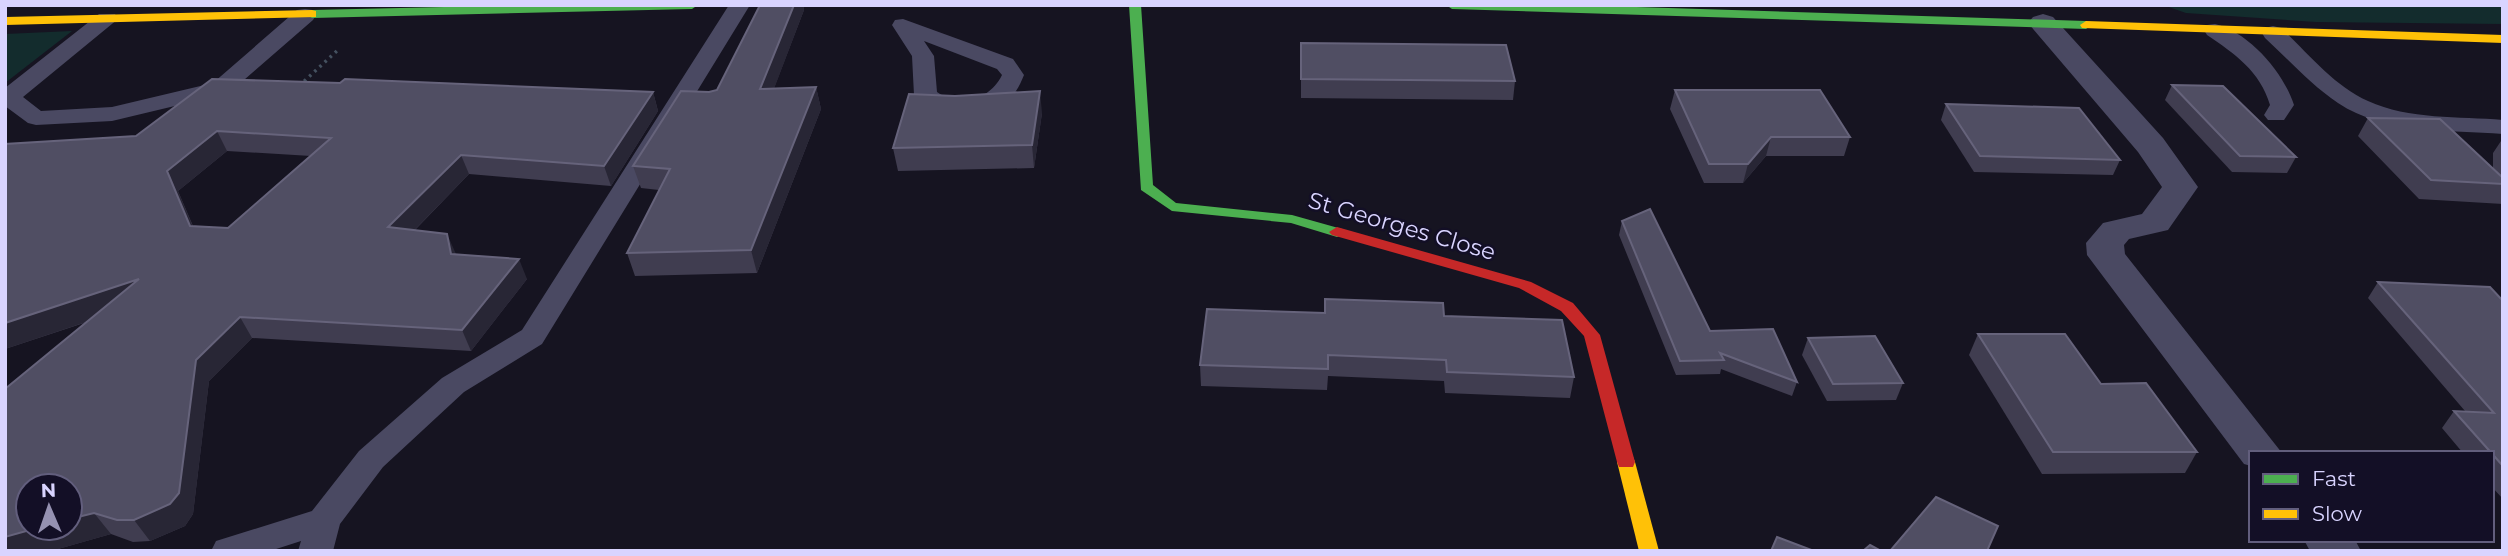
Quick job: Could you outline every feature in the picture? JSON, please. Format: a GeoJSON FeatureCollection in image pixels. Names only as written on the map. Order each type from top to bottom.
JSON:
{"type":"FeatureCollection","features":[{"type":"Feature","properties":{"kind":"main road"},"geometry":{"type":"LineString","coordinates":[[5,21],[692,5]]}},
{"type":"Feature","properties":{"kind":"main road","name":"St Georges Close"},"geometry":{"type":"LineString","coordinates":[[1135,5],[1146,187],[1172,207],[1292,219],[1525,285],[1567,307],[1592,335],[1649,551]]}},
{"type":"Feature","properties":{"kind":"main road"},"geometry":{"type":"LineString","coordinates":[[1452,5],[2503,39]]}},
{"type":"Feature","properties":{"kind":"main road"},"geometry":{"type":"LineString","coordinates":[[2143,9],[2206,30]]}},
{"type":"Feature","properties":{"kind":"street"},"geometry":{"type":"LineString","coordinates":[[2043,23],[2151,145],[2180,187],[2155,222],[2116,231],[2105,243],[2106,255],[2258,451]]}},
{"type":"Feature","properties":{"kind":"lane"},"geometry":{"type":"LineString","coordinates":[[228,551],[319,535],[371,460],[453,385],[532,337],[740,5]]}},
{"type":"Feature","properties":{"kind":"lane"},"geometry":{"type":"LineString","coordinates":[[221,88],[304,15]]}},
{"type":"Feature","properties":{"kind":"lane"},"geometry":{"type":"LineString","coordinates":[[906,15],[1005,64],[1013,75],[1010,87],[999,98],[984,105],[956,107],[934,103],[926,95],[923,55],[906,15]]}},
{"type":"Feature","properties":{"kind":"lane"},"geometry":{"type":"LineString","coordinates":[[107,19],[8,97],[36,118],[112,114],[221,88],[296,89]]}},
{"type":"Feature","properties":{"kind":"lane"},"geometry":{"type":"LineString","coordinates":[[2206,30],[2264,68],[2278,89],[2282,105],[2276,115]]}},
{"type":"Feature","properties":{"kind":"lane"},"geometry":{"type":"LineString","coordinates":[[2273,33],[2341,94],[2359,106],[2413,118],[2503,127]]}},
{"type":"Feature","properties":{"kind":"path"},"geometry":{"type":"LineString","coordinates":[[296,89],[341,48]]}},
{"type":"Feature","properties":{"kind":"green space"},"geometry":{"type":"Polygon","coordinates":[[[2163,5],[2503,5],[2503,24],[2316,22],[2186,13],[2163,5]]]}},
{"type":"Feature","properties":{"kind":"green space"},"geometry":{"type":"Polygon","coordinates":[[[72,31],[5,83],[5,34],[72,31]]]}},
{"type":"Feature","properties":{"kind":"building"},"geometry":{"type":"Polygon","coordinates":[[[760,5],[794,5],[760,89],[816,87],[751,250],[627,253],[670,169],[633,166],[681,91],[717,90],[760,5]]]}},
{"type":"Feature","properties":{"kind":"building"},"geometry":{"type":"Polygon","coordinates":[[[1301,43],[1506,45],[1515,81],[1301,79],[1301,43]]]}},
{"type":"Feature","properties":{"kind":"building"},"geometry":{"type":"Polygon","coordinates":[[[212,79],[340,83],[345,79],[653,92],[604,166],[461,155],[388,227],[447,234],[451,254],[519,259],[462,330],[240,317],[196,360],[179,493],[170,504],[134,520],[117,520],[94,513],[84,516],[84,472],[14,472],[14,534],[5,537],[5,389],[139,279],[5,323],[5,144],[136,136],[212,79]],[[217,131],[167,171],[190,226],[228,228],[331,138],[217,131]]]}},
{"type":"Feature","properties":{"kind":"building"},"geometry":{"type":"Polygon","coordinates":[[[2172,85],[2223,86],[2296,157],[2240,156],[2172,85]]]}},
{"type":"Feature","properties":{"kind":"building"},"geometry":{"type":"Polygon","coordinates":[[[1675,90],[1820,90],[1850,137],[1771,137],[1748,164],[1709,164],[1675,90]]]}},
{"type":"Feature","properties":{"kind":"building"},"geometry":{"type":"Polygon","coordinates":[[[1040,91],[1032,145],[893,148],[909,94],[955,96],[1040,91]]]}},
{"type":"Feature","properties":{"kind":"building"},"geometry":{"type":"Polygon","coordinates":[[[1946,104],[2079,108],[2120,160],[1980,156],[1946,104]]]}},
{"type":"Feature","properties":{"kind":"building"},"geometry":{"type":"Polygon","coordinates":[[[2368,118],[2440,119],[2503,178],[2503,184],[2431,180],[2368,118]]]}},
{"type":"Feature","properties":{"kind":"building"},"geometry":{"type":"Polygon","coordinates":[[[1650,209],[1710,331],[1773,329],[1797,382],[1720,353],[1724,360],[1680,361],[1622,221],[1650,209]]]}},
{"type":"Feature","properties":{"kind":"building"},"geometry":{"type":"Polygon","coordinates":[[[2378,282],[2490,287],[2503,301],[2503,466],[2494,456],[2494,451],[2490,451],[2454,411],[2494,413],[2378,282]]]}},
{"type":"Feature","properties":{"kind":"building"},"geometry":{"type":"Polygon","coordinates":[[[1325,299],[1443,303],[1444,316],[1562,320],[1574,377],[1447,372],[1446,360],[1328,355],[1328,369],[1200,365],[1207,309],[1325,313],[1325,299]]]}},
{"type":"Feature","properties":{"kind":"building"},"geometry":{"type":"Polygon","coordinates":[[[1978,334],[2065,334],[2101,384],[2146,383],[2197,452],[2053,452],[1978,334]]]}},
{"type":"Feature","properties":{"kind":"building"},"geometry":{"type":"Polygon","coordinates":[[[1875,336],[1903,383],[1833,384],[1808,338],[1875,336]]]}},
{"type":"Feature","properties":{"kind":"building"},"geometry":{"type":"Polygon","coordinates":[[[1936,497],[1998,526],[1987,551],[1890,551],[1936,497]]]}},
{"type":"Feature","properties":{"kind":"building"},"geometry":{"type":"Polygon","coordinates":[[[1777,537],[1814,551],[1771,551],[1777,537]]]}},
{"type":"Feature","properties":{"kind":"building"},"geometry":{"type":"Polygon","coordinates":[[[1870,545],[1881,551],[1863,551],[1870,545]]]}},
{"type":"Feature","properties":{"kind":"traffic: fast"},"geometry":{"type":"LineString","coordinates":[[312,14],[692,5]]}},
{"type":"Feature","properties":{"kind":"traffic: fast"},"geometry":{"type":"LineString","coordinates":[[1135,5],[1146,187],[1172,207],[1292,219],[1337,232]]}},
{"type":"Feature","properties":{"kind":"traffic: fast"},"geometry":{"type":"LineString","coordinates":[[1452,5],[2086,25]]}},
{"type":"Feature","properties":{"kind":"traffic: slow"},"geometry":{"type":"LineString","coordinates":[[5,21],[312,14]]}},
{"type":"Feature","properties":{"kind":"traffic: slow"},"geometry":{"type":"LineString","coordinates":[[2086,25],[2503,39]]}},
{"type":"Feature","properties":{"kind":"traffic: slow"},"geometry":{"type":"LineString","coordinates":[[1626,462],[1649,551]]}},
{"type":"Feature","properties":{"kind":"traffic: jam"},"geometry":{"type":"LineString","coordinates":[[1337,232],[1525,285],[1567,307],[1592,335],[1626,462]]}}]}
